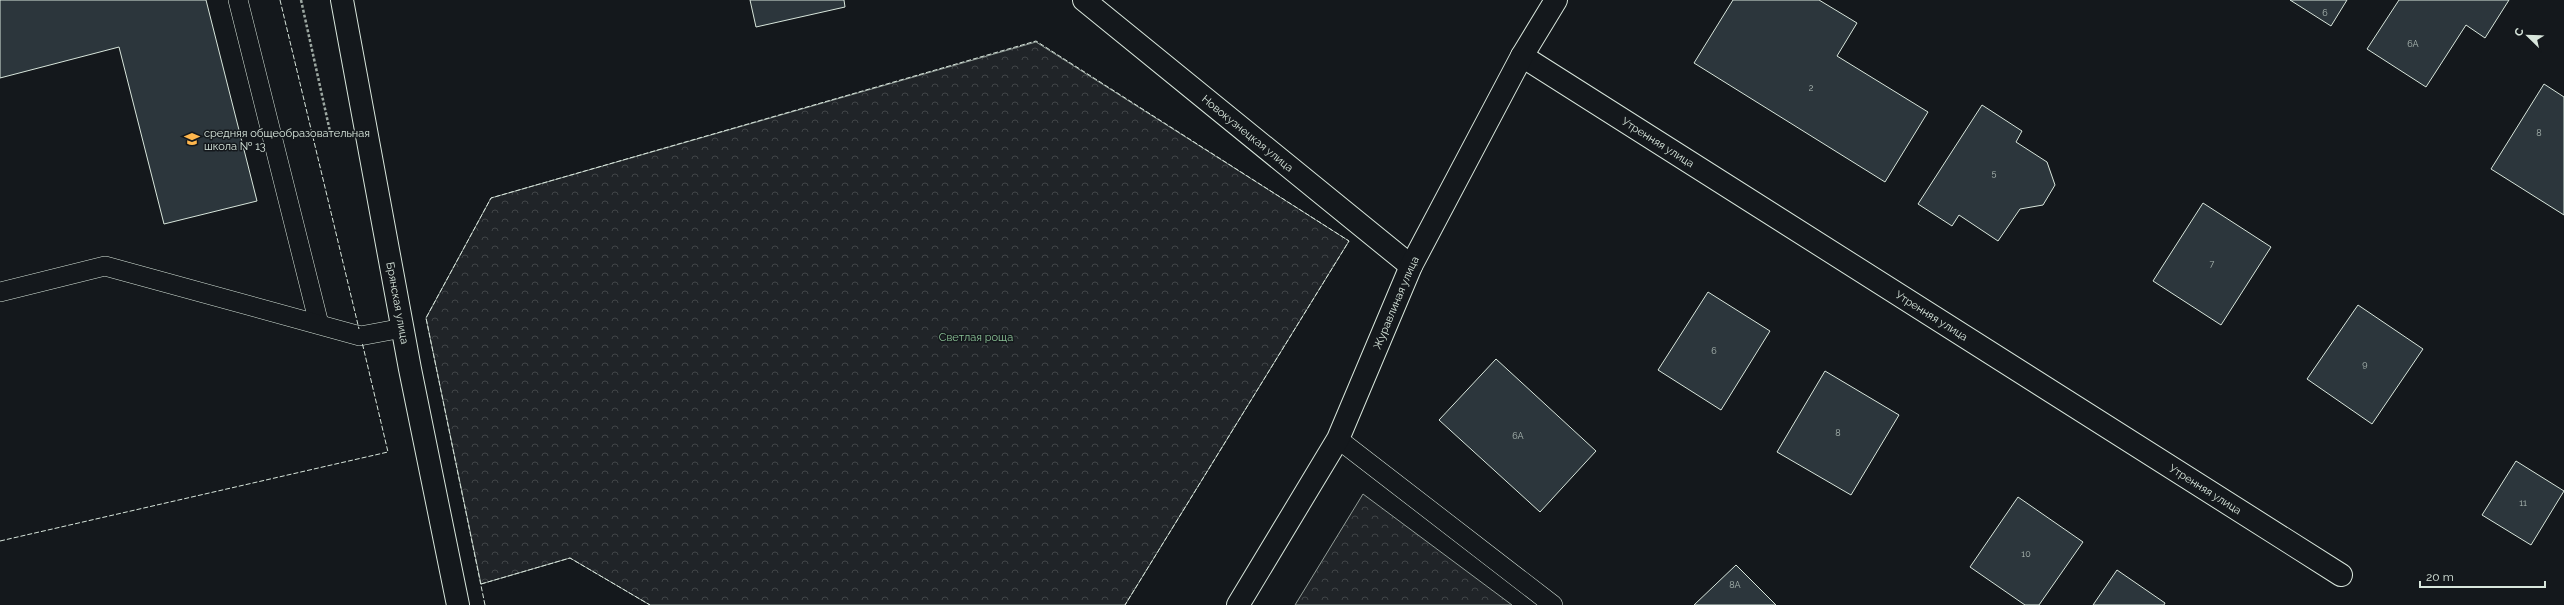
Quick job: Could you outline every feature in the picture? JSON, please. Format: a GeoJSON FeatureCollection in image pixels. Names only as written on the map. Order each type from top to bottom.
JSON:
{"type":"FeatureCollection","features":[{"type":"Feature","properties":{"kind":"street","name":"Брянская улица"},"geometry":{"type":"LineString","coordinates":[[342,0],[403,328],[458,605]]}},
{"type":"Feature","properties":{"kind":"street","name":"Новокузнецкая улица"},"geometry":{"type":"LineString","coordinates":[[1084,0],[1411,266]]}},
{"type":"Feature","properties":{"kind":"street","name":"Журавлиная улица"},"geometry":{"type":"LineString","coordinates":[[1238,605],[1338,439],[1411,266],[1522,56],[1556,0]]}},
{"type":"Feature","properties":{"kind":"street","name":"Утренняя улица"},"geometry":{"type":"LineString","coordinates":[[1522,56],[2341,575]]}},
{"type":"Feature","properties":{"kind":"lane"},"geometry":{"type":"LineString","coordinates":[[238,0],[319,324]]}},
{"type":"Feature","properties":{"kind":"lane"},"geometry":{"type":"LineString","coordinates":[[0,292],[105,266],[360,336],[403,328]]}},
{"type":"Feature","properties":{"kind":"lane"},"geometry":{"type":"LineString","coordinates":[[1338,439],[1553,605]]}},
{"type":"Feature","properties":{"kind":"green space","name":"Светлая роща"},"geometry":{"type":"Polygon","coordinates":[[[1036,42],[1349,241],[1125,605],[650,605],[570,558],[481,584],[426,318],[491,198],[1036,42]]]}},
{"type":"Feature","properties":{"kind":"green space"},"geometry":{"type":"Polygon","coordinates":[[[1363,494],[1512,605],[1295,605],[1363,494]]]}},
{"type":"Feature","properties":{"kind":"building","name":"средняя общеобразовательная школа № 13"},"geometry":{"type":"Polygon","coordinates":[[[0,0],[206,0],[257,201],[164,224],[119,47],[0,78],[0,0]]]}},
{"type":"Feature","properties":{"kind":"building"},"geometry":{"type":"Polygon","coordinates":[[[750,0],[844,0],[845,7],[756,27],[750,0]]]}},
{"type":"Feature","properties":{"kind":"building"},"geometry":{"type":"Polygon","coordinates":[[[1733,0],[1819,0],[1857,23],[1837,56],[1928,112],[1885,182],[1694,63],[1733,0]]]}},
{"type":"Feature","properties":{"kind":"building"},"geometry":{"type":"Polygon","coordinates":[[[2290,0],[2347,0],[2331,26],[2290,0]]]}},
{"type":"Feature","properties":{"kind":"building"},"geometry":{"type":"Polygon","coordinates":[[[2399,0],[2509,0],[2485,38],[2466,25],[2426,87],[2367,49],[2399,0]]]}},
{"type":"Feature","properties":{"kind":"building"},"geometry":{"type":"Polygon","coordinates":[[[2544,84],[2564,97],[2564,215],[2491,169],[2544,84]]]}},
{"type":"Feature","properties":{"kind":"building"},"geometry":{"type":"Polygon","coordinates":[[[1982,105],[2022,131],[2016,142],[2047,162],[2055,185],[2043,205],[2020,209],[1998,241],[1959,215],[1952,226],[1918,204],[1982,105]]]}},
{"type":"Feature","properties":{"kind":"building"},"geometry":{"type":"Polygon","coordinates":[[[2203,203],[2271,247],[2221,325],[2153,281],[2203,203]]]}},
{"type":"Feature","properties":{"kind":"building"},"geometry":{"type":"Polygon","coordinates":[[[1708,292],[1770,331],[1721,410],[1658,370],[1708,292]]]}},
{"type":"Feature","properties":{"kind":"building"},"geometry":{"type":"Polygon","coordinates":[[[2358,305],[2423,349],[2372,424],[2307,379],[2358,305]]]}},
{"type":"Feature","properties":{"kind":"building"},"geometry":{"type":"Polygon","coordinates":[[[1496,359],[1596,451],[1540,512],[1439,420],[1496,359]]]}},
{"type":"Feature","properties":{"kind":"building"},"geometry":{"type":"Polygon","coordinates":[[[1825,371],[1899,415],[1851,495],[1777,452],[1825,371]]]}},
{"type":"Feature","properties":{"kind":"building"},"geometry":{"type":"Polygon","coordinates":[[[2516,461],[2564,491],[2531,545],[2482,515],[2516,461]]]}},
{"type":"Feature","properties":{"kind":"building"},"geometry":{"type":"Polygon","coordinates":[[[2018,497],[2083,542],[2039,605],[2025,605],[1970,567],[2018,497]]]}},
{"type":"Feature","properties":{"kind":"building"},"geometry":{"type":"Polygon","coordinates":[[[1736,565],[1776,605],[1694,605],[1736,565]]]}},
{"type":"Feature","properties":{"kind":"building"},"geometry":{"type":"Polygon","coordinates":[[[2117,570],[2165,603],[2164,605],[2093,605],[2117,570]]]}},
{"type":"Feature","properties":{"kind":"fence"},"geometry":{"type":"LineString","coordinates":[[280,0],[359,329]]}},
{"type":"Feature","properties":{"kind":"fence"},"geometry":{"type":"LineString","coordinates":[[485,605],[426,318],[491,198],[1036,41],[1349,241],[1125,605]]}},
{"type":"Feature","properties":{"kind":"fence"},"geometry":{"type":"LineString","coordinates":[[0,541],[388,452],[362,342]]}},
{"type":"Feature","properties":{"kind":"fence"},"geometry":{"type":"LineString","coordinates":[[481,584],[570,558],[650,605]]}},
{"type":"Feature","properties":{"kind":"place","name":"средняя общеобразовательная школа № 13"},"geometry":{"type":"Point","coordinates":[192,139]}}]}
